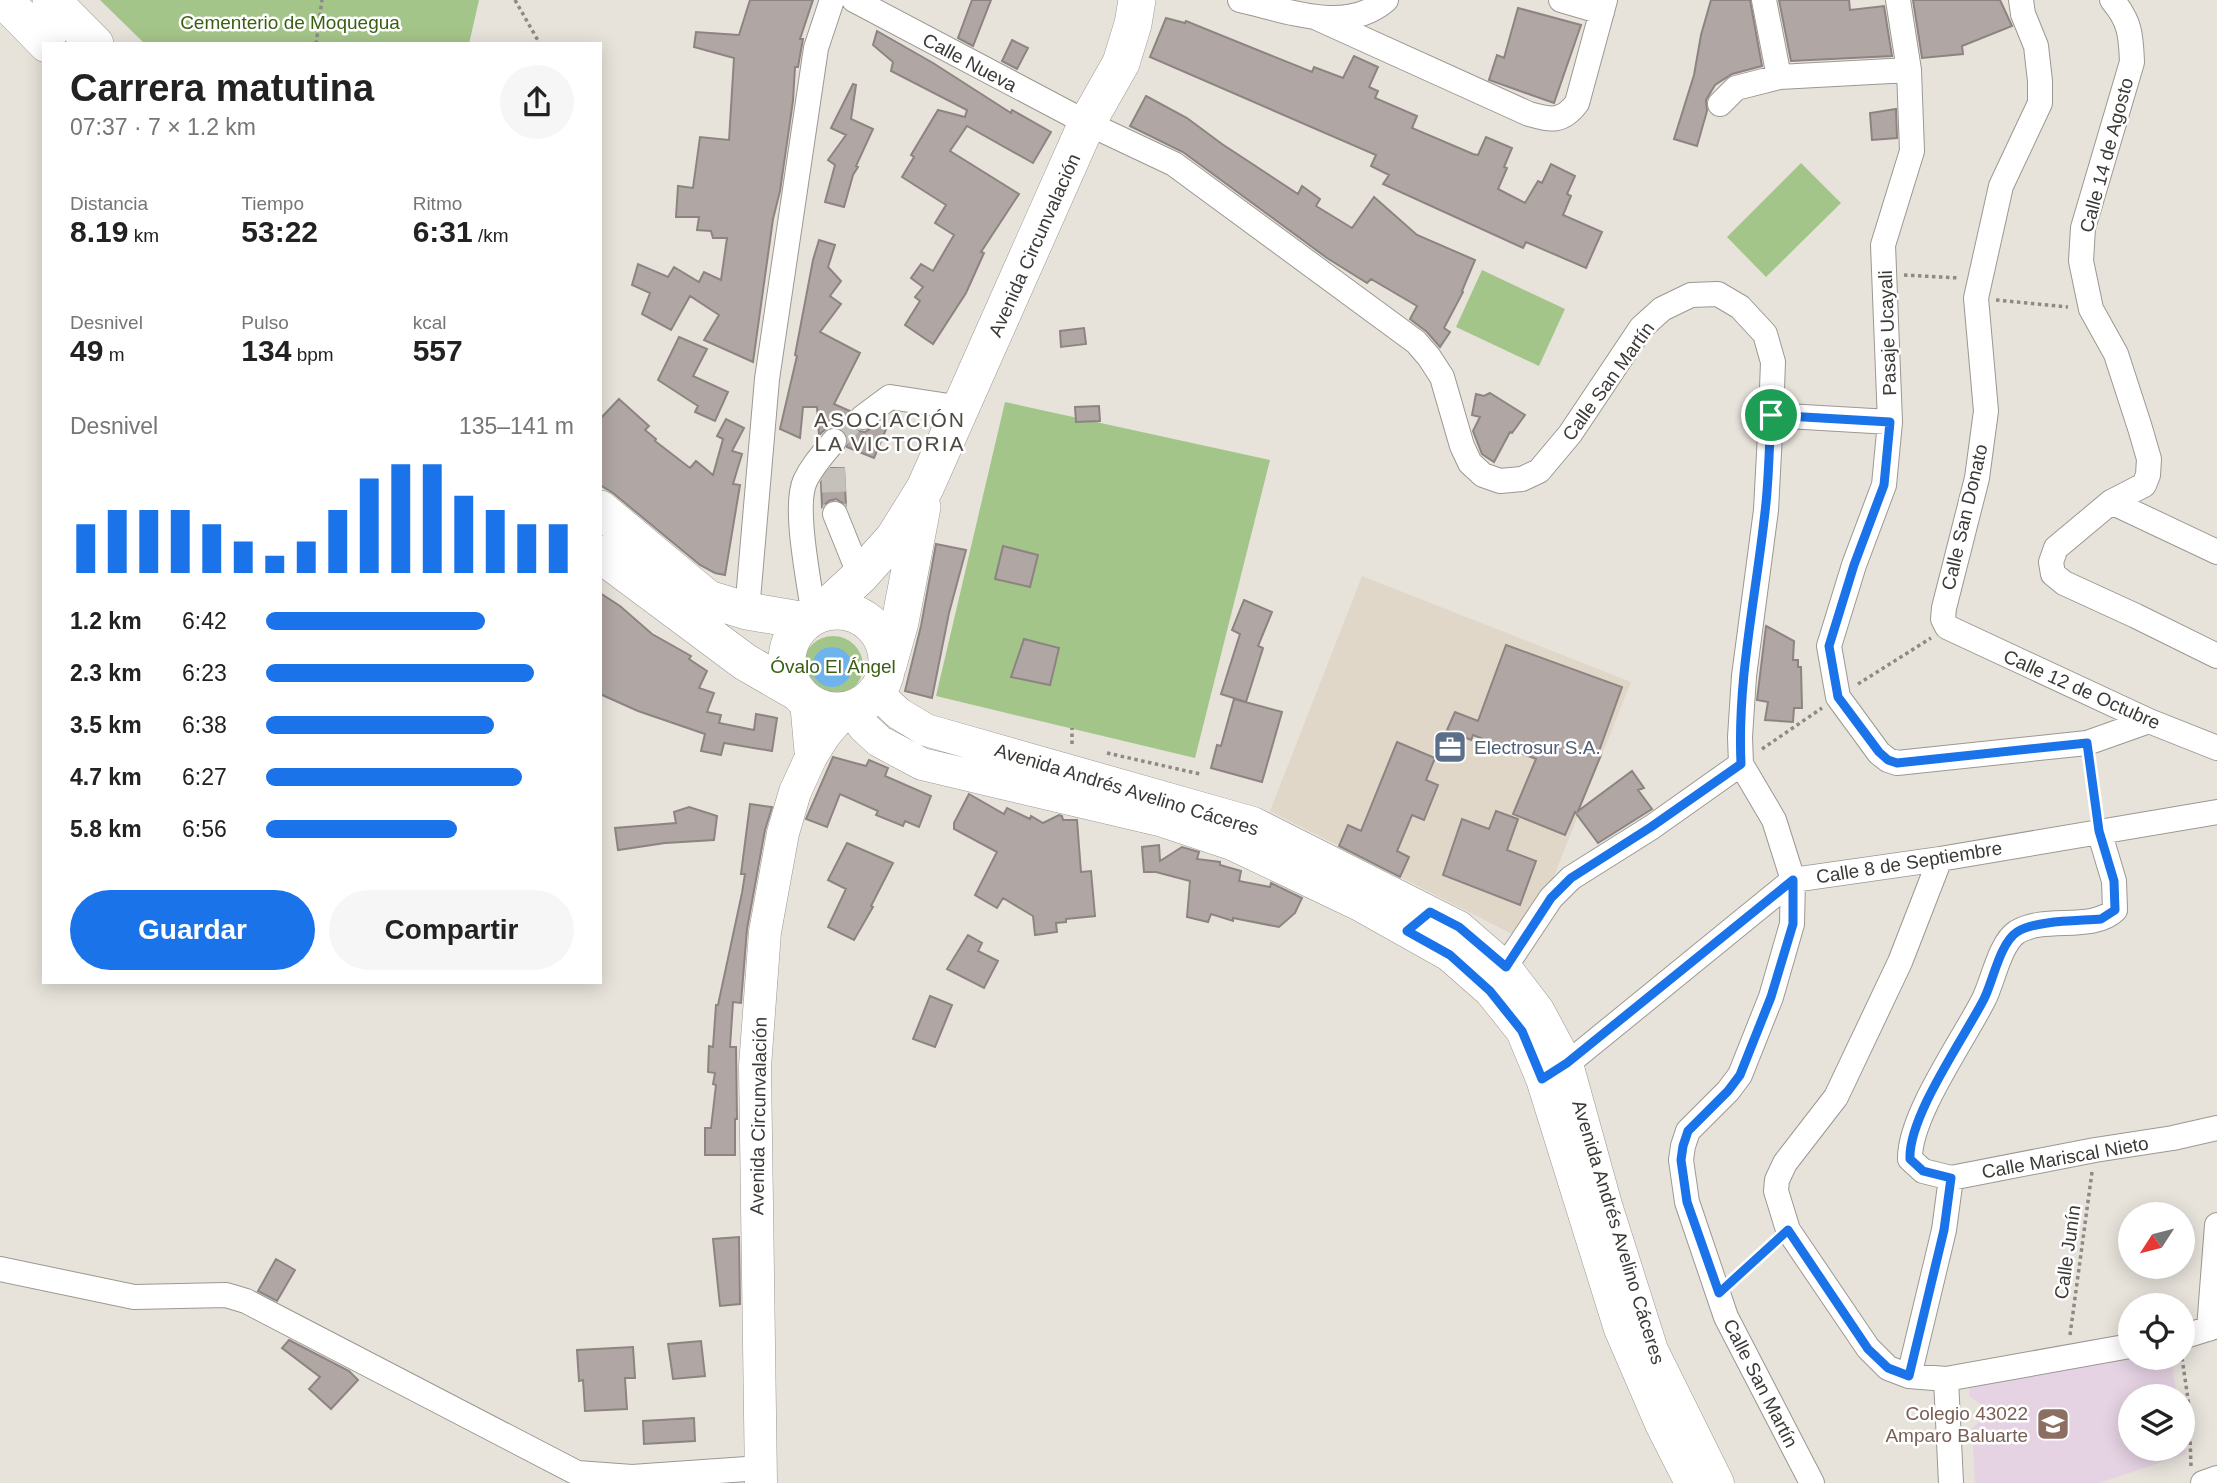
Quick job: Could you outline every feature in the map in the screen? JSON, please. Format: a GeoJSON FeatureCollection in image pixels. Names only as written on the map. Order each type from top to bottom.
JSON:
{"type":"FeatureCollection","features":[{"type":"Feature","properties":{"kind":"highway"},"geometry":{"type":"LineString","coordinates":[[4,0],[45,42]]}},
{"type":"Feature","properties":{"kind":"highway"},"geometry":{"type":"LineString","coordinates":[[51,0],[93,42]]}},
{"type":"Feature","properties":{"kind":"highway","name":"Avenida Circunvalación"},"geometry":{"type":"LineString","coordinates":[[813,617],[860,576],[894,538],[925,488],[1087,123],[1121,62],[1133,24],[1137,0]]}},
{"type":"Feature","properties":{"kind":"highway","name":"Avenida Circunvalación"},"geometry":{"type":"LineString","coordinates":[[865,695],[900,622],[925,488]]}},
{"type":"Feature","properties":{"kind":"highway"},"geometry":{"type":"LineString","coordinates":[[602,511],[708,599],[747,611],[813,617],[845,611],[868,621],[884,641],[865,695],[831,712],[818,708],[745,662],[602,555]]}},
{"type":"Feature","properties":{"kind":"highway"},"geometry":{"type":"LineString","coordinates":[[802,696],[788,671],[788,649],[798,629],[813,617]]}},
{"type":"Feature","properties":{"kind":"main road","name":"Avenida Circunvalación"},"geometry":{"type":"LineString","coordinates":[[761,1476],[755,1066],[764,945],[783,833],[795,792],[824,736],[865,695]]}},
{"type":"Feature","properties":{"kind":"main road","name":"Avenida Andrés Avelino Cáceres"},"geometry":{"type":"LineString","coordinates":[[865,695],[864,727],[878,741],[922,764],[1163,821],[1232,844],[1360,905],[1418,922],[1459,927],[1506,967],[1538,1010],[1620,1329],[1661,1423],[1691,1483]]}},
{"type":"Feature","properties":{"kind":"main road","name":"Avenida Circunvalación"},"geometry":{"type":"LineString","coordinates":[[802,696],[811,757]]}},
{"type":"Feature","properties":{"kind":"main road","name":"Avenida Andrés Avelino Cáceres"},"geometry":{"type":"LineString","coordinates":[[1418,922],[1490,991],[1554,1071],[1606,1205],[1652,1350],[1718,1483]]}},
{"type":"Feature","properties":{"kind":"street"},"geometry":{"type":"LineString","coordinates":[[747,611],[767,379],[816,48],[832,0]]}},
{"type":"Feature","properties":{"kind":"street","name":"Calle Nueva"},"geometry":{"type":"LineString","coordinates":[[854,0],[1087,123]]}},
{"type":"Feature","properties":{"kind":"street"},"geometry":{"type":"LineString","coordinates":[[1240,0],[1352,16],[1386,0]]}},
{"type":"Feature","properties":{"kind":"street"},"geometry":{"type":"LineString","coordinates":[[1316,10],[1529,114],[1547,119],[1569,114],[1577,103],[1603,6],[1562,0]]}},
{"type":"Feature","properties":{"kind":"street"},"geometry":{"type":"LineString","coordinates":[[1764,0],[1779,77]]}},
{"type":"Feature","properties":{"kind":"street","name":"Pasaje Ucayali"},"geometry":{"type":"LineString","coordinates":[[1898,0],[1909,70],[1912,151],[1883,245],[1890,422],[1884,485],[1854,565],[1829,646],[1838,697],[1879,752],[1888,760],[1897,763],[2087,743]]}},
{"type":"Feature","properties":{"kind":"street","name":"Calle San Donato"},"geometry":{"type":"LineString","coordinates":[[1947,627],[1943,619],[1944,608],[1977,478],[1986,411],[1978,288],[2001,186],[2040,103],[2036,47],[2023,15],[2021,0]]}},
{"type":"Feature","properties":{"kind":"street","name":"Calle 14 de Agosto"},"geometry":{"type":"LineString","coordinates":[[2111,502],[2144,485],[2149,459],[2116,354],[2091,309],[2081,261],[2083,228],[2132,62],[2131,34],[2123,13],[2112,0]]}},
{"type":"Feature","properties":{"kind":"street"},"geometry":{"type":"LineString","coordinates":[[1720,104],[1736,88],[1779,77],[1909,70]]}},
{"type":"Feature","properties":{"kind":"street","name":"Calle San Martín"},"geometry":{"type":"LineString","coordinates":[[1087,123],[1174,164],[1416,342],[1442,377],[1462,446],[1470,463],[1483,475],[1500,481],[1522,479],[1539,471],[1570,434],[1641,328],[1662,309],[1691,295],[1718,294],[1740,307],[1765,334],[1773,362],[1766,510],[1744,676],[1741,764],[1774,820],[1793,880],[1793,924],[1771,997],[1740,1075],[1688,1131],[1681,1160],[1687,1202],[1726,1317],[1812,1483]]}},
{"type":"Feature","properties":{"kind":"street"},"geometry":{"type":"LineString","coordinates":[[861,416],[882,398],[890,397],[962,408]]}},
{"type":"Feature","properties":{"kind":"street"},"geometry":{"type":"LineString","coordinates":[[1771,415],[1890,422]]}},
{"type":"Feature","properties":{"kind":"street"},"geometry":{"type":"LineString","coordinates":[[813,617],[800,505],[804,483],[817,461],[839,443],[833,468]]}},
{"type":"Feature","properties":{"kind":"street"},"geometry":{"type":"LineString","coordinates":[[2217,552],[2111,502],[2056,548],[2051,562],[2053,574],[2064,583],[2217,656]]}},
{"type":"Feature","properties":{"kind":"street"},"geometry":{"type":"LineString","coordinates":[[835,514],[860,576]]}},
{"type":"Feature","properties":{"kind":"street","name":"Calle 12 de Octubre"},"geometry":{"type":"LineString","coordinates":[[1947,627],[2149,720],[2217,748]]}},
{"type":"Feature","properties":{"kind":"street"},"geometry":{"type":"LineString","coordinates":[[2087,743],[2149,720]]}},
{"type":"Feature","properties":{"kind":"street"},"geometry":{"type":"LineString","coordinates":[[1506,967],[1551,898],[1571,878],[1651,827],[1741,764]]}},
{"type":"Feature","properties":{"kind":"street","name":"Calle 8 de Septiembre"},"geometry":{"type":"LineString","coordinates":[[1554,1071],[1793,880],[1940,859],[2217,812]]}},
{"type":"Feature","properties":{"kind":"street","name":"Calle Mariscal Nieto"},"geometry":{"type":"LineString","coordinates":[[2099,831],[2114,881],[2115,910],[2101,919],[2028,927],[2010,939],[1985,997],[1929,1098],[1910,1148],[1910,1159],[1923,1171],[1951,1178],[2217,1128]]}},
{"type":"Feature","properties":{"kind":"street"},"geometry":{"type":"LineString","coordinates":[[1940,859],[1900,961],[1836,1097],[1785,1163],[1777,1180],[1776,1191],[1788,1230],[1868,1349],[1888,1368],[1909,1376],[1946,1379],[2118,1348]]}},
{"type":"Feature","properties":{"kind":"street"},"geometry":{"type":"LineString","coordinates":[[1909,1376],[1944,1230],[1951,1178]]}},
{"type":"Feature","properties":{"kind":"street"},"geometry":{"type":"LineString","coordinates":[[2195,1333],[2213,1327],[2217,1224]]}},
{"type":"Feature","properties":{"kind":"street"},"geometry":{"type":"LineString","coordinates":[[0,1269],[134,1297],[226,1295],[246,1301],[577,1473],[632,1477],[761,1476]]}},
{"type":"Feature","properties":{"kind":"street"},"geometry":{"type":"LineString","coordinates":[[1946,1379],[1951,1483]]}},
{"type":"Feature","properties":{"kind":"street"},"geometry":{"type":"LineString","coordinates":[[2197,1477],[2217,1478]]}},
{"type":"Feature","properties":{"kind":"path"},"geometry":{"type":"LineString","coordinates":[[316,42],[322,0]]}},
{"type":"Feature","properties":{"kind":"path"},"geometry":{"type":"LineString","coordinates":[[516,0],[539,42]]}},
{"type":"Feature","properties":{"kind":"path"},"geometry":{"type":"LineString","coordinates":[[1884,274],[2091,309]]}},
{"type":"Feature","properties":{"kind":"path"},"geometry":{"type":"LineString","coordinates":[[1072,744],[1073,728]]}},
{"type":"Feature","properties":{"kind":"path"},"geometry":{"type":"LineString","coordinates":[[2087,743],[2099,831]]}},
{"type":"Feature","properties":{"kind":"path","name":"Calle Junín"},"geometry":{"type":"LineString","coordinates":[[2067,1357],[2095,1150]]}},
{"type":"Feature","properties":{"kind":"path"},"geometry":{"type":"LineString","coordinates":[[1719,1293],[1788,1230]]}},
{"type":"Feature","properties":{"kind":"path"},"geometry":{"type":"LineString","coordinates":[[2184,1370],[2197,1477]]}},
{"type":"Feature","properties":{"kind":"shaded area","name":"Electrosur S.A."},"geometry":{"type":"Polygon","coordinates":[[[1362,576],[1631,682],[1550,886],[1512,934],[1270,811],[1362,576]]]}},
{"type":"Feature","properties":{"kind":"shaded area","name":"Colegio 43022 Amparo Baluarte"},"geometry":{"type":"Polygon","coordinates":[[[2118,1360],[2118,1370],[2173,1370],[2175,1384],[2118,1384],[2118,1461],[2165,1461],[2099,1483],[1975,1483],[1972,1428],[1982,1419],[1980,1404],[1969,1396],[1970,1384],[2118,1360]]]}},
{"type":"Feature","properties":{"kind":"green space","name":"Cementerio de Moquegua"},"geometry":{"type":"Polygon","coordinates":[[[100,0],[479,0],[469,42],[143,42],[100,0]]]}},
{"type":"Feature","properties":{"kind":"green space"},"geometry":{"type":"Polygon","coordinates":[[[1801,163],[1841,203],[1766,277],[1727,237],[1801,163]]]}},
{"type":"Feature","properties":{"kind":"green space"},"geometry":{"type":"Polygon","coordinates":[[[1482,270],[1565,309],[1539,366],[1456,327],[1482,270]]]}},
{"type":"Feature","properties":{"kind":"green space"},"geometry":{"type":"Polygon","coordinates":[[[1005,402],[1270,460],[1195,758],[936,696],[1005,402]]]}},
{"type":"Feature","properties":{"kind":"green space","name":"Óvalo El Ángel"},"geometry":{"type":"Polygon","coordinates":[[[827,636],[839,636],[855,644],[861,654],[861,678],[855,688],[839,696],[827,696],[811,688],[803,672],[803,660],[811,644],[827,636]]]}},
{"type":"Feature","properties":{"kind":"water"},"geometry":{"type":"Polygon","coordinates":[[[832,647],[846,653],[852,667],[846,681],[832,687],[818,681],[812,667],[818,653],[832,647]]]}},
{"type":"Feature","properties":{"kind":"building"},"geometry":{"type":"Polygon","coordinates":[[[750,0],[813,0],[800,39],[803,39],[798,67],[795,67],[793,101],[753,362],[704,340],[719,315],[690,296],[671,330],[642,314],[650,293],[632,285],[638,264],[668,277],[674,267],[699,282],[704,272],[721,280],[727,238],[713,238],[711,231],[697,230],[699,217],[676,217],[678,186],[693,188],[700,137],[729,140],[734,58],[694,47],[696,32],[739,35],[750,0]]]}},
{"type":"Feature","properties":{"kind":"building"},"geometry":{"type":"Polygon","coordinates":[[[972,0],[991,0],[973,46],[958,38],[972,0]]]}},
{"type":"Feature","properties":{"kind":"building"},"geometry":{"type":"Polygon","coordinates":[[[1711,0],[1750,0],[1762,66],[1732,74],[1715,85],[1706,100],[1707,111],[1697,146],[1674,139],[1694,75],[1711,0]]]}},
{"type":"Feature","properties":{"kind":"building"},"geometry":{"type":"Polygon","coordinates":[[[1779,0],[1849,0],[1850,10],[1884,6],[1892,56],[1791,61],[1779,0]]]}},
{"type":"Feature","properties":{"kind":"building"},"geometry":{"type":"Polygon","coordinates":[[[1913,0],[2000,0],[2012,26],[1962,46],[1963,54],[1922,58],[1913,0]]]}},
{"type":"Feature","properties":{"kind":"building"},"geometry":{"type":"Polygon","coordinates":[[[1518,8],[1581,25],[1554,103],[1489,80],[1497,55],[1504,58],[1518,8]]]}},
{"type":"Feature","properties":{"kind":"building"},"geometry":{"type":"Polygon","coordinates":[[[1166,18],[1185,23],[1186,21],[1312,72],[1314,67],[1343,78],[1354,56],[1378,67],[1369,87],[1378,91],[1375,98],[1417,116],[1412,128],[1478,155],[1486,137],[1512,148],[1498,189],[1525,203],[1538,181],[1542,183],[1551,164],[1575,176],[1567,194],[1571,196],[1563,215],[1602,232],[1586,268],[1526,242],[1523,248],[1383,184],[1389,175],[1371,166],[1376,155],[1150,57],[1166,18]]]}},
{"type":"Feature","properties":{"kind":"building"},"geometry":{"type":"Polygon","coordinates":[[[877,31],[1011,113],[1012,110],[1051,132],[1033,163],[967,126],[950,151],[1019,194],[981,252],[984,253],[966,293],[933,344],[905,325],[920,301],[915,297],[923,287],[911,278],[921,264],[933,271],[954,235],[935,223],[946,205],[902,177],[914,157],[911,155],[938,110],[965,117],[967,110],[891,71],[893,62],[873,45],[877,31]]]}},
{"type":"Feature","properties":{"kind":"building"},"geometry":{"type":"Polygon","coordinates":[[[1012,40],[1028,48],[1017,69],[1002,61],[1012,40]]]}},
{"type":"Feature","properties":{"kind":"building"},"geometry":{"type":"Polygon","coordinates":[[[853,84],[856,85],[851,119],[873,129],[856,166],[858,167],[844,207],[825,202],[835,165],[828,160],[846,135],[831,128],[853,84]]]}},
{"type":"Feature","properties":{"kind":"building"},"geometry":{"type":"Polygon","coordinates":[[[1146,96],[1187,118],[1298,194],[1302,186],[1320,199],[1316,206],[1352,228],[1374,197],[1417,235],[1475,260],[1463,292],[1444,328],[1450,332],[1440,347],[1410,319],[1417,306],[1371,279],[1367,283],[1327,258],[1183,152],[1130,126],[1146,96]]]}},
{"type":"Feature","properties":{"kind":"building"},"geometry":{"type":"Polygon","coordinates":[[[1896,109],[1897,138],[1872,140],[1870,113],[1896,109]]]}},
{"type":"Feature","properties":{"kind":"building"},"geometry":{"type":"Polygon","coordinates":[[[819,240],[835,245],[828,267],[841,281],[830,296],[841,304],[820,332],[860,353],[834,404],[850,411],[848,418],[858,431],[865,432],[879,423],[887,427],[874,458],[847,447],[848,435],[837,427],[828,427],[819,435],[817,407],[803,407],[800,438],[780,429],[819,240]]]}},
{"type":"Feature","properties":{"kind":"building"},"geometry":{"type":"Polygon","coordinates":[[[1084,328],[1086,344],[1061,347],[1060,331],[1084,328]]]}},
{"type":"Feature","properties":{"kind":"building"},"geometry":{"type":"Polygon","coordinates":[[[679,337],[707,349],[693,376],[728,392],[715,421],[695,412],[698,406],[658,380],[679,337]]]}},
{"type":"Feature","properties":{"kind":"building"},"geometry":{"type":"Polygon","coordinates":[[[1490,393],[1525,415],[1512,433],[1510,432],[1494,462],[1482,454],[1473,431],[1480,417],[1472,415],[1476,394],[1484,396],[1490,393]]]}},
{"type":"Feature","properties":{"kind":"building"},"geometry":{"type":"Polygon","coordinates":[[[619,399],[649,426],[645,430],[655,441],[690,468],[696,461],[713,475],[723,439],[717,436],[726,419],[744,428],[732,451],[742,454],[733,484],[740,485],[725,575],[700,565],[602,486],[602,417],[619,399]]]}},
{"type":"Feature","properties":{"kind":"building"},"geometry":{"type":"Polygon","coordinates":[[[1099,406],[1100,421],[1076,422],[1075,407],[1099,406]]]}},
{"type":"Feature","properties":{"kind":"building"},"geometry":{"type":"Polygon","coordinates":[[[831,468],[844,468],[846,505],[836,499],[822,507],[821,482],[831,468]]]}},
{"type":"Feature","properties":{"kind":"building"},"geometry":{"type":"Polygon","coordinates":[[[936,544],[966,550],[949,613],[932,698],[905,691],[921,626],[936,544]]]}},
{"type":"Feature","properties":{"kind":"building"},"geometry":{"type":"Polygon","coordinates":[[[1003,546],[1038,555],[1030,587],[995,579],[1003,546]]]}},
{"type":"Feature","properties":{"kind":"building"},"geometry":{"type":"Polygon","coordinates":[[[602,594],[652,634],[691,656],[689,659],[707,671],[699,688],[714,693],[707,712],[721,715],[719,723],[754,730],[756,714],[777,718],[772,751],[724,743],[721,755],[701,751],[705,734],[638,711],[602,695],[602,594]]]}},
{"type":"Feature","properties":{"kind":"building"},"geometry":{"type":"Polygon","coordinates":[[[1244,600],[1272,612],[1258,646],[1263,648],[1246,702],[1221,694],[1240,634],[1232,630],[1244,600]]]}},
{"type":"Feature","properties":{"kind":"building"},"geometry":{"type":"Polygon","coordinates":[[[1766,626],[1794,641],[1793,660],[1798,660],[1798,667],[1801,667],[1802,708],[1794,708],[1793,722],[1765,720],[1768,702],[1757,700],[1766,626]]]}},
{"type":"Feature","properties":{"kind":"building"},"geometry":{"type":"Polygon","coordinates":[[[1024,639],[1059,648],[1050,685],[1011,677],[1024,639]]]}},
{"type":"Feature","properties":{"kind":"building"},"geometry":{"type":"Polygon","coordinates":[[[1506,645],[1622,687],[1598,754],[1601,755],[1578,811],[1632,771],[1644,788],[1638,790],[1652,809],[1598,843],[1575,812],[1565,835],[1513,814],[1536,759],[1473,735],[1471,740],[1447,730],[1455,712],[1478,721],[1506,645]]]}},
{"type":"Feature","properties":{"kind":"building"},"geometry":{"type":"Polygon","coordinates":[[[1234,699],[1282,712],[1262,782],[1211,768],[1217,745],[1221,746],[1234,699]]]}},
{"type":"Feature","properties":{"kind":"building"},"geometry":{"type":"Polygon","coordinates":[[[1397,742],[1435,758],[1426,780],[1438,785],[1424,820],[1412,815],[1397,851],[1409,857],[1400,877],[1339,846],[1348,825],[1361,831],[1397,742]]]}},
{"type":"Feature","properties":{"kind":"building"},"geometry":{"type":"Polygon","coordinates":[[[833,757],[866,766],[869,760],[888,768],[885,776],[931,796],[919,827],[905,821],[903,826],[876,815],[878,811],[840,794],[827,827],[806,819],[833,757]]]}},
{"type":"Feature","properties":{"kind":"building"},"geometry":{"type":"Polygon","coordinates":[[[969,794],[1004,814],[1007,808],[1043,823],[1059,815],[1063,820],[1077,820],[1081,872],[1091,871],[1095,916],[1066,919],[1066,922],[1056,923],[1057,932],[1035,935],[1033,916],[1003,898],[997,908],[975,895],[997,852],[954,829],[954,823],[969,794]]]}},
{"type":"Feature","properties":{"kind":"building"},"geometry":{"type":"Polygon","coordinates":[[[750,804],[772,807],[765,830],[747,929],[741,1003],[733,1002],[730,1047],[736,1047],[735,1155],[705,1155],[705,1128],[711,1128],[716,1085],[713,1084],[715,1073],[708,1072],[709,1046],[713,1047],[716,1005],[742,893],[745,874],[741,874],[750,804]]]}},
{"type":"Feature","properties":{"kind":"building"},"geometry":{"type":"Polygon","coordinates":[[[689,807],[717,816],[714,840],[618,850],[615,828],[676,823],[674,812],[689,807]]]}},
{"type":"Feature","properties":{"kind":"building"},"geometry":{"type":"Polygon","coordinates":[[[1496,811],[1518,819],[1507,850],[1536,861],[1520,905],[1443,875],[1462,819],[1489,829],[1496,811]]]}},
{"type":"Feature","properties":{"kind":"building"},"geometry":{"type":"Polygon","coordinates":[[[847,843],[893,863],[854,940],[828,927],[846,889],[828,880],[847,843]]]}},
{"type":"Feature","properties":{"kind":"building"},"geometry":{"type":"Polygon","coordinates":[[[1159,845],[1160,861],[1182,847],[1199,852],[1197,859],[1220,862],[1220,865],[1241,871],[1239,881],[1270,887],[1271,883],[1302,898],[1295,913],[1279,927],[1233,918],[1233,921],[1211,914],[1208,922],[1187,917],[1190,881],[1156,872],[1144,872],[1142,847],[1159,845]]]}},
{"type":"Feature","properties":{"kind":"building"},"geometry":{"type":"Polygon","coordinates":[[[968,935],[982,943],[978,951],[998,961],[984,988],[947,969],[968,935]]]}},
{"type":"Feature","properties":{"kind":"building"},"geometry":{"type":"Polygon","coordinates":[[[930,996],[952,1005],[935,1047],[913,1039],[930,996]]]}},
{"type":"Feature","properties":{"kind":"building"},"geometry":{"type":"Polygon","coordinates":[[[739,1237],[740,1304],[720,1306],[713,1239],[739,1237]]]}},
{"type":"Feature","properties":{"kind":"building"},"geometry":{"type":"Polygon","coordinates":[[[276,1259],[295,1270],[277,1301],[258,1291],[276,1259]]]}},
{"type":"Feature","properties":{"kind":"building"},"geometry":{"type":"Polygon","coordinates":[[[289,1340],[349,1371],[358,1380],[331,1409],[309,1389],[320,1377],[282,1348],[289,1340]]]}},
{"type":"Feature","properties":{"kind":"building"},"geometry":{"type":"Polygon","coordinates":[[[701,1341],[705,1376],[673,1379],[668,1344],[701,1341]]]}},
{"type":"Feature","properties":{"kind":"building"},"geometry":{"type":"Polygon","coordinates":[[[633,1347],[635,1378],[625,1378],[627,1409],[585,1411],[577,1350],[633,1347]]]}},
{"type":"Feature","properties":{"kind":"building"},"geometry":{"type":"Polygon","coordinates":[[[694,1418],[695,1441],[644,1444],[643,1421],[694,1418]]]}},
{"type":"Feature","properties":{"kind":"tunnel"},"geometry":{"type":"LineString","coordinates":[[834,441],[858,415]]}},
{"type":"Feature","properties":{"kind":"tunnel"},"geometry":{"type":"LineString","coordinates":[[833,468],[835,514]]}},
{"type":"Feature","properties":{"kind":"place","name":"Electrosur S.A."},"geometry":{"type":"Point","coordinates":[1450,747]}},
{"type":"Feature","properties":{"kind":"place","name":"Colegio 43022 Amparo Baluarte"},"geometry":{"type":"Point","coordinates":[2053,1424]}},
{"type":"Feature","properties":{"kind":"district","name":"ASOCIACIÓN LA VICTORIA"},"geometry":{"type":"Point","coordinates":[890,432]}},
{"type":"Feature","properties":{"kind":"route"},"geometry":{"type":"LineString","coordinates":[[1771,415],[1890,422],[1884,485],[1854,565],[1829,646],[1838,697],[1879,752],[1888,760],[1897,763],[2087,743],[2099,831],[2114,881],[2115,910],[2110,915],[2101,919],[2028,927],[2015,933],[2004,949],[1985,997],[1929,1098],[1910,1148],[1910,1159],[1923,1171],[1951,1178],[1944,1230],[1909,1376],[1888,1368],[1868,1349],[1788,1230],[1719,1293],[1687,1202],[1681,1160],[1683,1146],[1688,1131],[1740,1075],[1771,997],[1793,924],[1793,880],[1567,1063],[1542,1079],[1522,1031],[1490,991],[1450,955],[1407,931],[1430,912],[1459,927],[1506,967],[1551,898],[1571,878],[1651,827],[1741,764],[1744,676],[1766,510],[1771,415]]}}]}
